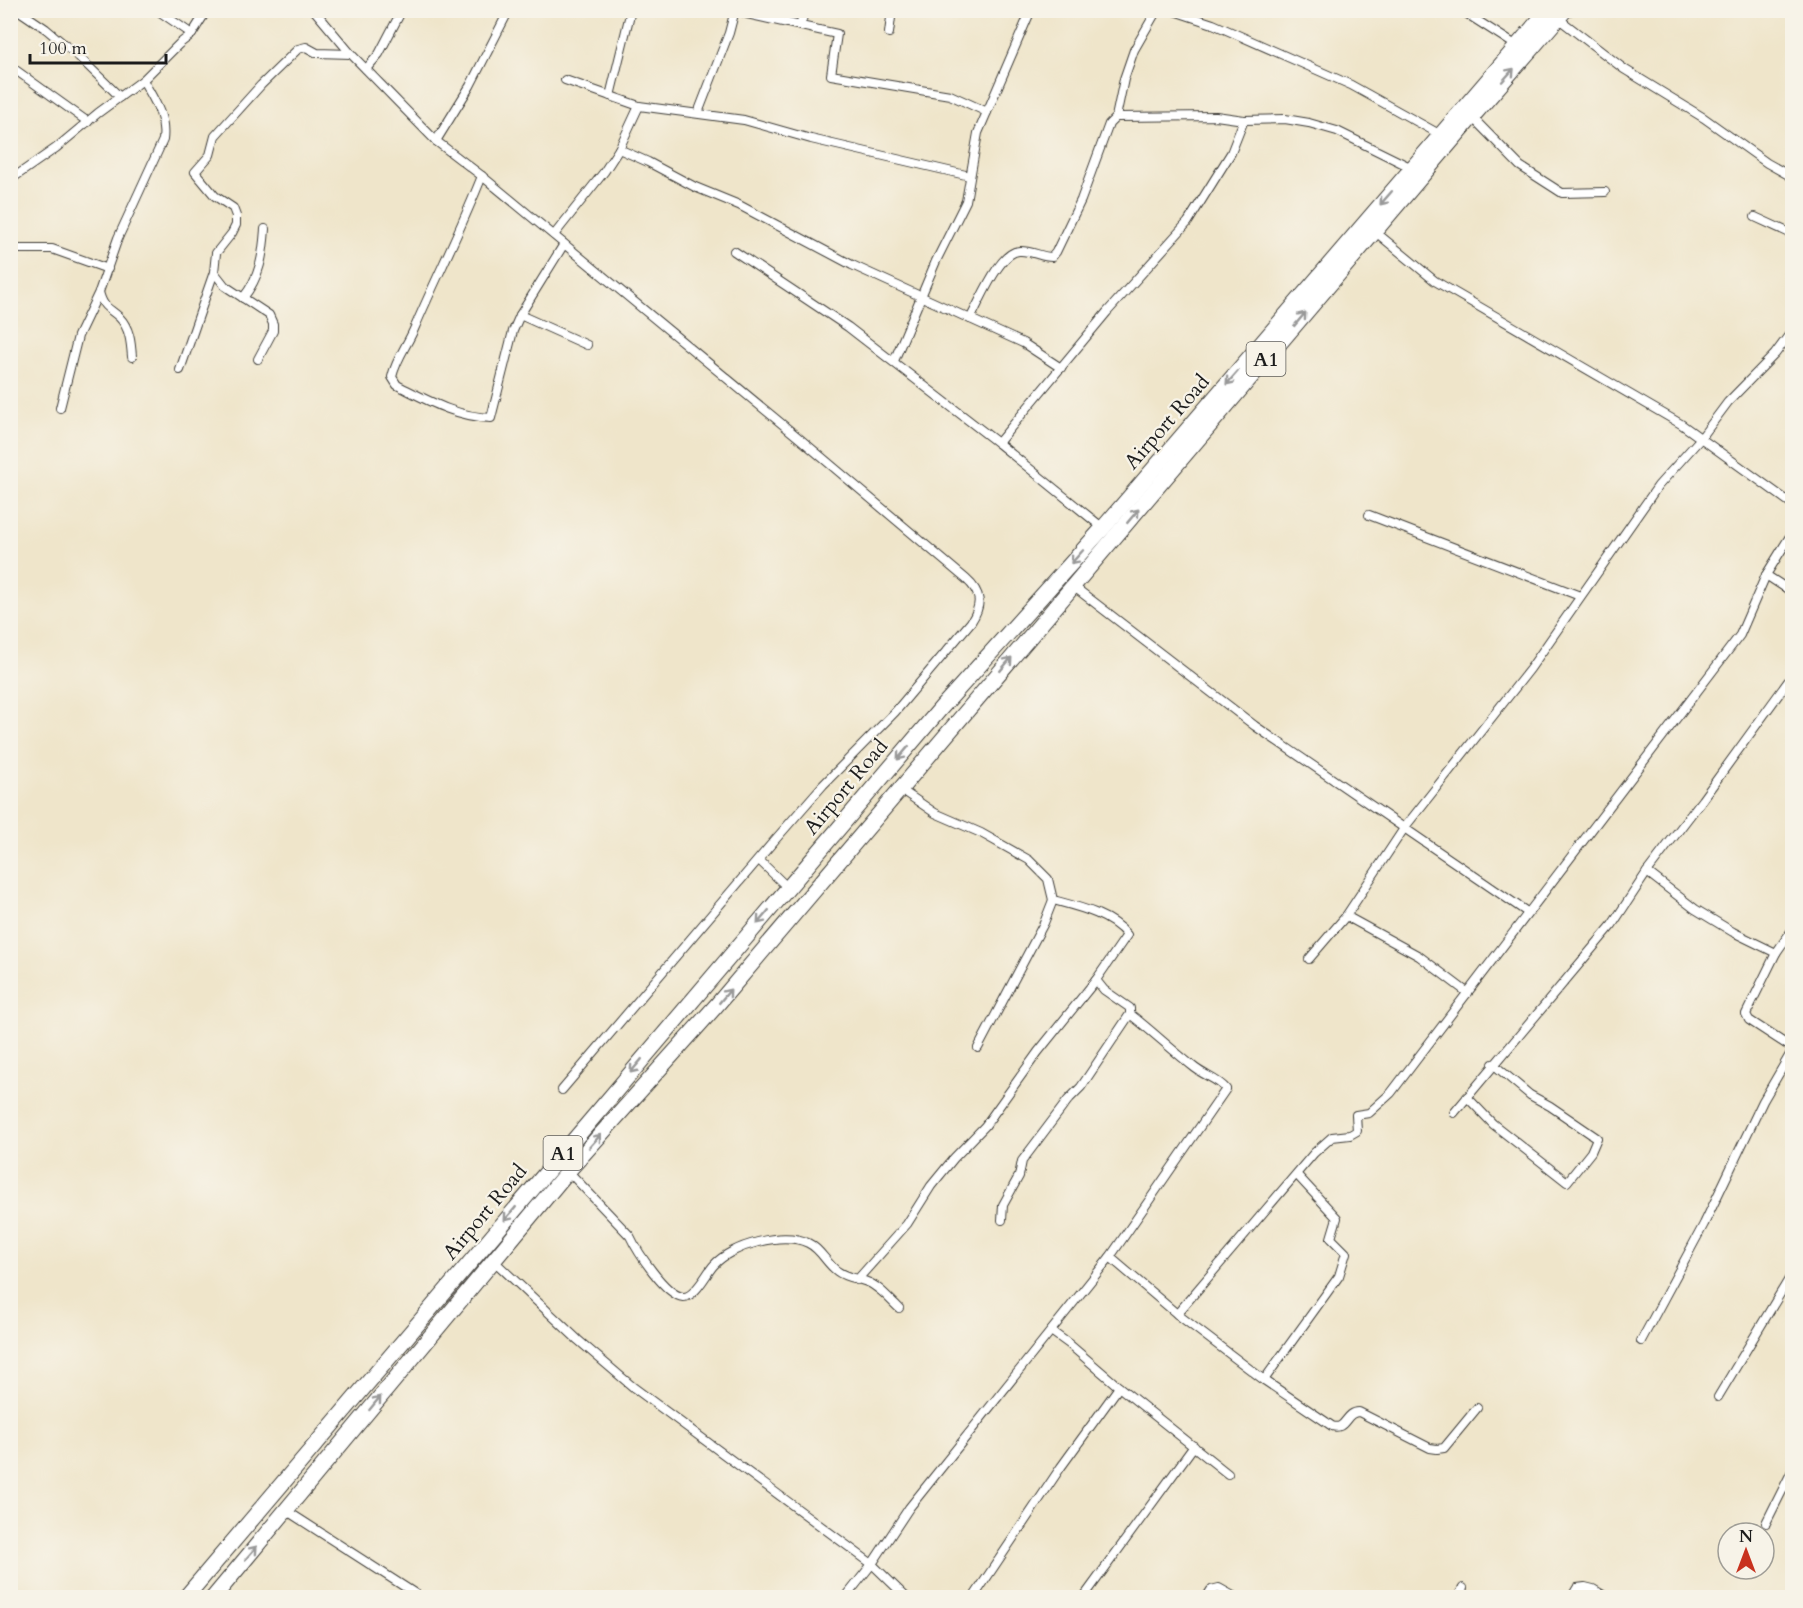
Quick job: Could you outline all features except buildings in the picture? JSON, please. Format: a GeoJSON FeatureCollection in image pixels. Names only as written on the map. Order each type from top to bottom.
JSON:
{"type":"FeatureCollection","features":[{"type":"Feature","properties":{"kind":"highway","name":"Airport Road"},"geometry":{"type":"LineString","coordinates":[[213,1598],[568,1171],[715,1007],[1073,586],[1370,227],[1412,168],[1517,46],[1557,13]]}},
{"type":"Feature","properties":{"kind":"highway","name":"Airport Road"},"geometry":{"type":"LineString","coordinates":[[185,1598],[941,708],[1370,227],[1472,117],[1557,13]]}},
{"type":"Feature","properties":{"kind":"street"},"geometry":{"type":"LineString","coordinates":[[18,10],[46,29],[78,56],[120,97]]}},
{"type":"Feature","properties":{"kind":"street"},"geometry":{"type":"LineString","coordinates":[[157,10],[192,34]]}},
{"type":"Feature","properties":{"kind":"street"},"geometry":{"type":"LineString","coordinates":[[10,180],[56,148],[143,80],[173,49],[192,34],[207,10]]}},
{"type":"Feature","properties":{"kind":"street"},"geometry":{"type":"LineString","coordinates":[[314,10],[351,54],[436,141],[482,176],[808,445],[966,579],[979,595],[980,604],[971,622],[895,712],[823,785],[562,1090]]}},
{"type":"Feature","properties":{"kind":"street"},"geometry":{"type":"LineString","coordinates":[[366,69],[379,54],[402,10]]}},
{"type":"Feature","properties":{"kind":"street"},"geometry":{"type":"LineString","coordinates":[[436,141],[470,86],[509,10]]}},
{"type":"Feature","properties":{"kind":"street"},"geometry":{"type":"LineString","coordinates":[[698,114],[737,10],[837,34],[831,75],[903,85],[950,95],[987,112]]}},
{"type":"Feature","properties":{"kind":"street"},"geometry":{"type":"LineString","coordinates":[[800,26],[805,10]]}},
{"type":"Feature","properties":{"kind":"street"},"geometry":{"type":"LineString","coordinates":[[889,33],[892,10]]}},
{"type":"Feature","properties":{"kind":"street"},"geometry":{"type":"LineString","coordinates":[[894,361],[936,261],[966,201],[978,133],[1031,10]]}},
{"type":"Feature","properties":{"kind":"street"},"geometry":{"type":"LineString","coordinates":[[970,319],[1000,264],[1010,253],[1021,251],[1052,257],[1081,200],[1108,124],[1116,117],[1124,79],[1134,50],[1157,10]]}},
{"type":"Feature","properties":{"kind":"street"},"geometry":{"type":"LineString","coordinates":[[1171,10],[1199,15],[1213,24],[1351,85],[1441,135]]}},
{"type":"Feature","properties":{"kind":"street"},"geometry":{"type":"LineString","coordinates":[[1461,10],[1517,46]]}},
{"type":"Feature","properties":{"kind":"street"},"geometry":{"type":"LineString","coordinates":[[610,96],[630,11]]}},
{"type":"Feature","properties":{"kind":"street"},"geometry":{"type":"LineString","coordinates":[[1557,13],[1624,69],[1704,118],[1767,163],[1792,177]]}},
{"type":"Feature","properties":{"kind":"street"},"geometry":{"type":"LineString","coordinates":[[180,370],[214,272],[216,253],[236,225],[233,208],[215,196],[195,172],[210,154],[214,136],[298,49],[306,47],[316,53],[351,54]]}},
{"type":"Feature","properties":{"kind":"street"},"geometry":{"type":"LineString","coordinates":[[10,66],[88,122]]}},
{"type":"Feature","properties":{"kind":"street"},"geometry":{"type":"LineString","coordinates":[[60,408],[78,336],[99,292],[118,238],[163,140],[165,128],[163,117],[143,80]]}},
{"type":"Feature","properties":{"kind":"street"},"geometry":{"type":"LineString","coordinates":[[565,80],[639,106],[744,120],[811,139],[970,176]]}},
{"type":"Feature","properties":{"kind":"street"},"geometry":{"type":"LineString","coordinates":[[554,235],[604,172],[619,149],[639,106]]}},
{"type":"Feature","properties":{"kind":"street"},"geometry":{"type":"LineString","coordinates":[[1116,117],[1216,116],[1244,120],[1285,119],[1309,123],[1337,131],[1412,168]]}},
{"type":"Feature","properties":{"kind":"street"},"geometry":{"type":"LineString","coordinates":[[1472,117],[1520,166],[1562,193],[1605,192]]}},
{"type":"Feature","properties":{"kind":"street"},"geometry":{"type":"LineString","coordinates":[[998,443],[1107,312],[1188,222],[1231,153],[1244,120]]}},
{"type":"Feature","properties":{"kind":"street"},"geometry":{"type":"LineString","coordinates":[[619,149],[739,205],[852,266],[1023,343],[1061,368]]}},
{"type":"Feature","properties":{"kind":"street"},"geometry":{"type":"LineString","coordinates":[[482,176],[467,216],[411,337],[394,367],[392,377],[397,385],[435,404],[465,415],[491,418],[513,331],[520,315],[564,244]]}},
{"type":"Feature","properties":{"kind":"street"},"geometry":{"type":"LineString","coordinates":[[1755,217],[1792,234]]}},
{"type":"Feature","properties":{"kind":"street"},"geometry":{"type":"LineString","coordinates":[[1370,227],[1435,281],[1701,438],[1792,504]]}},
{"type":"Feature","properties":{"kind":"street"},"geometry":{"type":"LineString","coordinates":[[243,298],[253,285],[262,262],[265,229]]}},
{"type":"Feature","properties":{"kind":"street"},"geometry":{"type":"LineString","coordinates":[[10,242],[15,248],[52,249],[108,269]]}},
{"type":"Feature","properties":{"kind":"street"},"geometry":{"type":"LineString","coordinates":[[734,251],[848,327],[894,361],[1103,528]]}},
{"type":"Feature","properties":{"kind":"street"},"geometry":{"type":"LineString","coordinates":[[214,272],[225,286],[269,315],[273,331],[258,359]]}},
{"type":"Feature","properties":{"kind":"street"},"geometry":{"type":"LineString","coordinates":[[99,292],[102,304],[118,316],[127,331],[131,341],[132,357]]}},
{"type":"Feature","properties":{"kind":"street"},"geometry":{"type":"LineString","coordinates":[[520,315],[587,345]]}},
{"type":"Feature","properties":{"kind":"street"},"geometry":{"type":"LineString","coordinates":[[1309,959],[1346,916],[1405,827],[1530,669],[1658,486],[1701,438],[1728,402],[1775,354],[1792,331]]}},
{"type":"Feature","properties":{"kind":"street"},"geometry":{"type":"LineString","coordinates":[[1369,515],[1580,596]]}},
{"type":"Feature","properties":{"kind":"street"},"geometry":{"type":"LineString","coordinates":[[1177,1314],[1314,1153],[1332,1137],[1350,1135],[1357,1131],[1356,1115],[1369,1113],[1391,1093],[1740,636],[1766,575],[1792,532]]}},
{"type":"Feature","properties":{"kind":"street"},"geometry":{"type":"LineString","coordinates":[[1766,575],[1792,592]]}},
{"type":"Feature","properties":{"kind":"street"},"geometry":{"type":"LineString","coordinates":[[1073,586],[1255,726],[1527,912]]}},
{"type":"Feature","properties":{"kind":"street"},"geometry":{"type":"LineString","coordinates":[[1454,1113],[1612,925],[1647,872],[1792,676]]}},
{"type":"Feature","properties":{"kind":"street"},"geometry":{"type":"LineString","coordinates":[[900,789],[935,813],[981,832],[1029,860],[1048,879],[1053,900],[1044,923],[978,1048]]}},
{"type":"Feature","properties":{"kind":"street"},"geometry":{"type":"LineString","coordinates":[[759,860],[788,888]]}},
{"type":"Feature","properties":{"kind":"street"},"geometry":{"type":"LineString","coordinates":[[1647,872],[1695,909],[1733,932],[1776,953]]}},
{"type":"Feature","properties":{"kind":"street"},"geometry":{"type":"LineString","coordinates":[[857,1280],[907,1224],[931,1186],[954,1158],[986,1126],[1038,1052],[1096,980],[1127,935],[1119,926],[1095,914],[1053,900]]}},
{"type":"Feature","properties":{"kind":"street"},"geometry":{"type":"LineString","coordinates":[[1346,916],[1419,956],[1468,993]]}},
{"type":"Feature","properties":{"kind":"street"},"geometry":{"type":"LineString","coordinates":[[1641,1341],[1704,1224],[1763,1101],[1792,1049],[1749,1020],[1746,1014],[1776,953],[1792,930]]}},
{"type":"Feature","properties":{"kind":"street"},"geometry":{"type":"LineString","coordinates":[[1002,1220],[1003,1205],[1018,1176],[1022,1161],[1068,1100],[1081,1087],[1130,1014],[1130,1008],[1104,990],[1096,980]]}},
{"type":"Feature","properties":{"kind":"street"},"geometry":{"type":"LineString","coordinates":[[845,1598],[872,1564],[909,1508],[1110,1257],[1226,1089],[1221,1083],[1205,1076],[1185,1061],[1130,1014]]}},
{"type":"Feature","properties":{"kind":"street"},"geometry":{"type":"LineString","coordinates":[[1467,1097],[1493,1124],[1568,1182],[1591,1152],[1597,1138],[1530,1095],[1493,1064]]}},
{"type":"Feature","properties":{"kind":"street"},"geometry":{"type":"LineString","coordinates":[[568,1171],[630,1236],[654,1275],[684,1297],[696,1289],[714,1264],[724,1257],[753,1242],[777,1238],[807,1242],[824,1256],[837,1272],[869,1282],[899,1308]]}},
{"type":"Feature","properties":{"kind":"street"},"geometry":{"type":"LineString","coordinates":[[1264,1380],[1339,1276],[1346,1253],[1331,1238],[1337,1218],[1297,1174]]}},
{"type":"Feature","properties":{"kind":"street"},"geometry":{"type":"LineString","coordinates":[[1110,1257],[1177,1314],[1264,1380],[1332,1426],[1342,1425],[1350,1415],[1359,1412],[1430,1448],[1437,1449],[1444,1448],[1477,1408]]}},
{"type":"Feature","properties":{"kind":"street"},"geometry":{"type":"LineString","coordinates":[[493,1260],[578,1340],[633,1387],[872,1564],[907,1598]]}},
{"type":"Feature","properties":{"kind":"street"},"geometry":{"type":"LineString","coordinates":[[1718,1397],[1792,1274]]}},
{"type":"Feature","properties":{"kind":"street"},"geometry":{"type":"LineString","coordinates":[[1051,1332],[1069,1344],[1228,1474]]}},
{"type":"Feature","properties":{"kind":"street"},"geometry":{"type":"LineString","coordinates":[[972,1598],[1061,1467],[1119,1387]]}},
{"type":"Feature","properties":{"kind":"street"},"geometry":{"type":"LineString","coordinates":[[1083,1598],[1194,1446]]}},
{"type":"Feature","properties":{"kind":"street"},"geometry":{"type":"LineString","coordinates":[[1767,1521],[1792,1471]]}},
{"type":"Feature","properties":{"kind":"street"},"geometry":{"type":"LineString","coordinates":[[287,1511],[422,1598]]}},
{"type":"Feature","properties":{"kind":"street"},"geometry":{"type":"LineString","coordinates":[[1571,1598],[1577,1588],[1585,1587],[1608,1598]]}},
{"type":"Feature","properties":{"kind":"street"},"geometry":{"type":"LineString","coordinates":[[1206,1598],[1211,1590],[1219,1588],[1237,1598]]}},
{"type":"Feature","properties":{"kind":"street"},"geometry":{"type":"LineString","coordinates":[[1457,1598],[1463,1588]]}}]}
